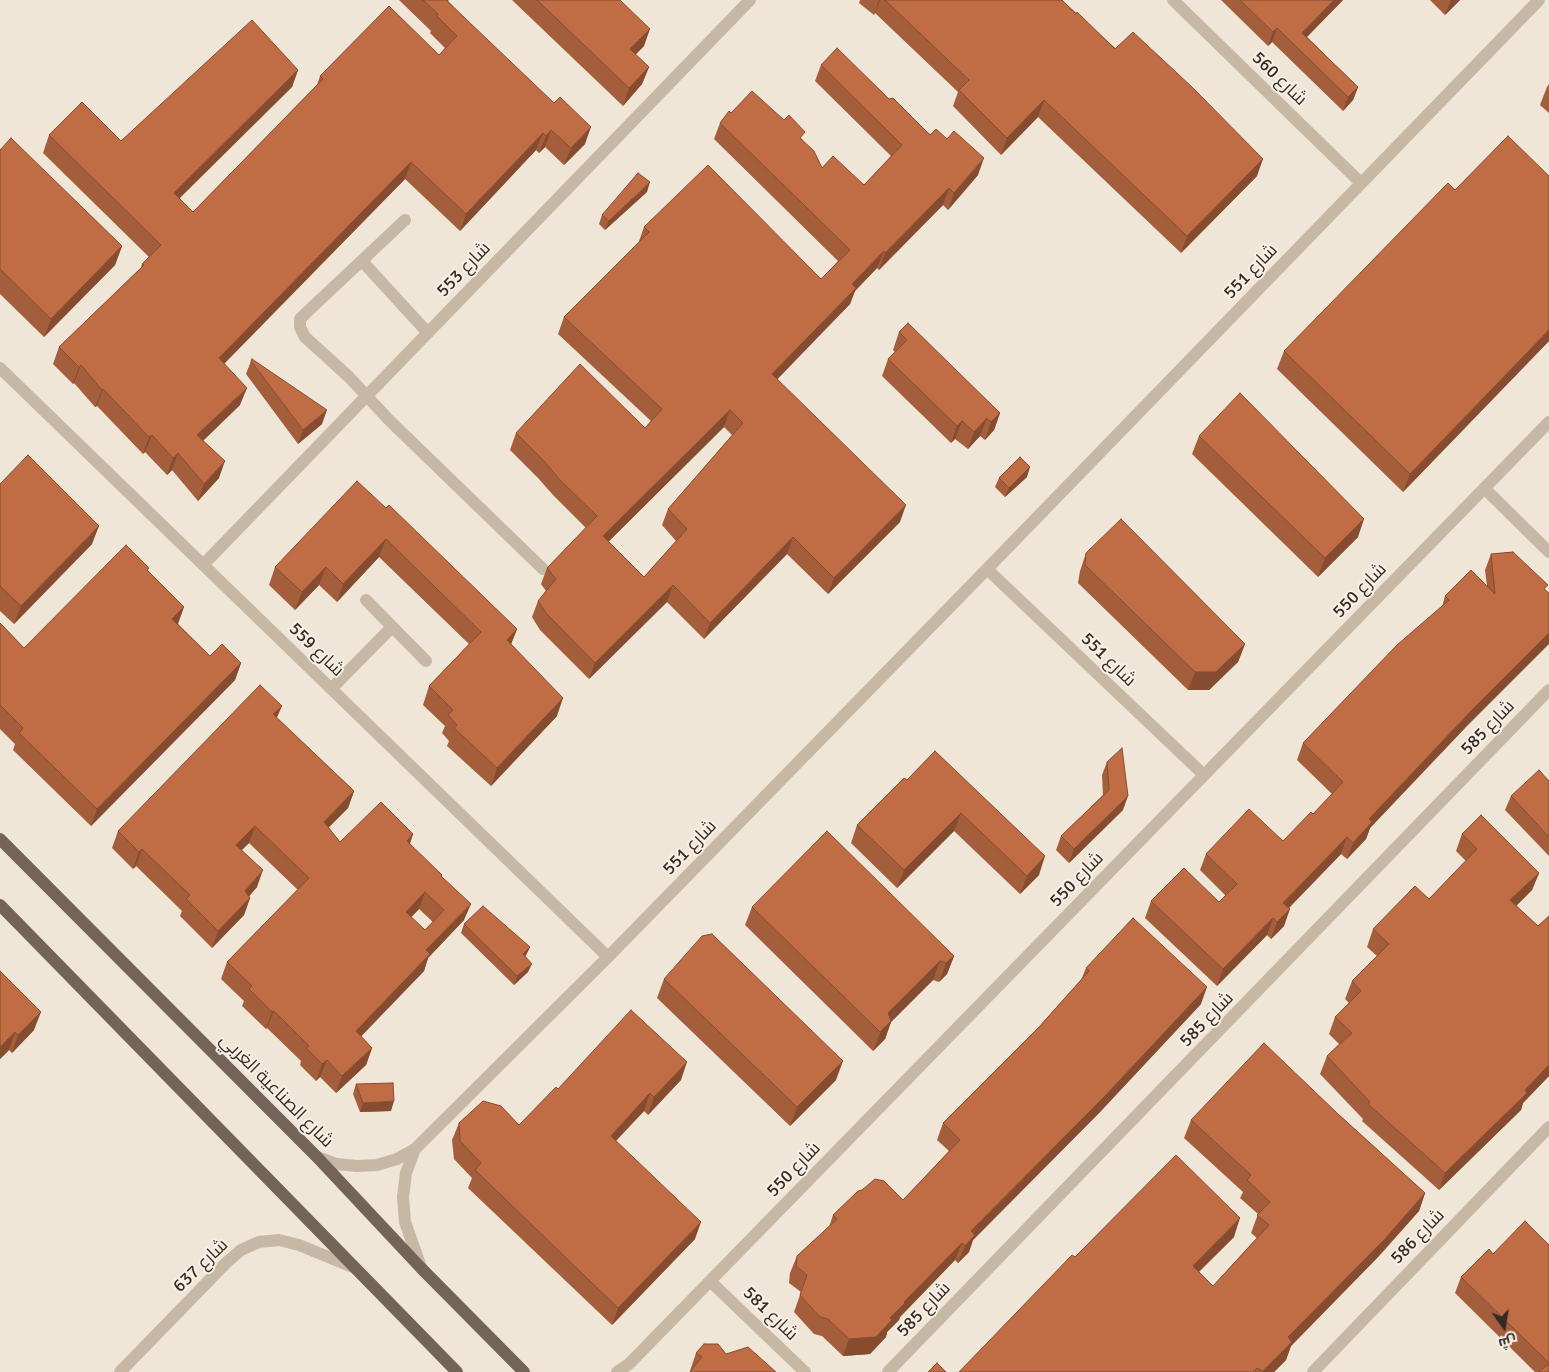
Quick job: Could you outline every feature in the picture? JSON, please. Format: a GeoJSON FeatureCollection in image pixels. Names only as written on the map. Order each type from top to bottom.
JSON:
{"type":"FeatureCollection","features":[{"type":"Feature","properties":{"kind":"main road","name":"شارع الصناعية الغربي"},"geometry":{"type":"LineString","coordinates":[[0,839],[317,1157],[421,1268],[524,1372]]}},
{"type":"Feature","properties":{"kind":"main road"},"geometry":{"type":"LineString","coordinates":[[0,905],[457,1372]]}},
{"type":"Feature","properties":{"kind":"street","name":"شارع 553"},"geometry":{"type":"LineString","coordinates":[[203,565],[750,0]]}},
{"type":"Feature","properties":{"kind":"street","name":"شارع 560"},"geometry":{"type":"LineString","coordinates":[[1173,0],[1361,183]]}},
{"type":"Feature","properties":{"kind":"street","name":"شارع 551"},"geometry":{"type":"LineString","coordinates":[[317,1157],[336,1164],[377,1165],[397,1159],[415,1150],[608,957],[987,570],[1539,0]]}},
{"type":"Feature","properties":{"kind":"street"},"geometry":{"type":"LineString","coordinates":[[405,220],[300,319],[300,327],[305,337],[544,570]]}},
{"type":"Feature","properties":{"kind":"street"},"geometry":{"type":"LineString","coordinates":[[362,261],[428,333]]}},
{"type":"Feature","properties":{"kind":"street","name":"شارع 559"},"geometry":{"type":"LineString","coordinates":[[0,368],[608,957]]}},
{"type":"Feature","properties":{"kind":"street","name":"شارع 550"},"geometry":{"type":"LineString","coordinates":[[617,1372],[627,1368],[1549,422]]}},
{"type":"Feature","properties":{"kind":"street"},"geometry":{"type":"LineString","coordinates":[[1484,488],[1549,552]]}},
{"type":"Feature","properties":{"kind":"street","name":"شارع 551"},"geometry":{"type":"LineString","coordinates":[[987,570],[1204,775]]}},
{"type":"Feature","properties":{"kind":"street"},"geometry":{"type":"LineString","coordinates":[[366,600],[426,661]]}},
{"type":"Feature","properties":{"kind":"street"},"geometry":{"type":"LineString","coordinates":[[331,689],[392,626]]}},
{"type":"Feature","properties":{"kind":"street","name":"شارع 585"},"geometry":{"type":"LineString","coordinates":[[888,1372],[1549,690]]}},
{"type":"Feature","properties":{"kind":"street","name":"شارع 586"},"geometry":{"type":"LineString","coordinates":[[1313,1372],[1549,1127]]}},
{"type":"Feature","properties":{"kind":"street","name":"شارع 551"},"geometry":{"type":"LineString","coordinates":[[415,1150],[406,1173],[403,1197],[405,1222],[421,1268]]}},
{"type":"Feature","properties":{"kind":"street","name":"شارع 637"},"geometry":{"type":"LineString","coordinates":[[120,1372],[226,1263],[241,1250],[259,1242],[279,1240],[299,1245],[356,1269]]}},
{"type":"Feature","properties":{"kind":"street","name":"شارع 581"},"geometry":{"type":"LineString","coordinates":[[710,1281],[805,1372]]}},
{"type":"Feature","properties":{"kind":"building"},"geometry":{"type":"Polygon","coordinates":[[[423,0],[446,0],[554,103],[560,97],[591,127],[571,148],[551,130],[546,136],[543,133],[466,214],[411,162],[219,358],[247,388],[197,435],[225,461],[204,484],[178,453],[173,458],[152,435],[149,437],[102,390],[81,365],[79,367],[59,347],[144,265],[142,264],[161,245],[49,135],[82,102],[121,141],[252,20],[298,70],[174,193],[193,212],[323,79],[320,76],[389,6],[439,55],[457,36],[423,0]]]}},
{"type":"Feature","properties":{"kind":"building"},"geometry":{"type":"Polygon","coordinates":[[[537,0],[620,0],[650,29],[630,49],[649,67],[629,88],[537,0]]]}},
{"type":"Feature","properties":{"kind":"building"},"geometry":{"type":"Polygon","coordinates":[[[885,0],[1062,0],[1115,49],[1133,32],[1193,88],[1263,159],[1187,236],[1044,100],[1007,138],[959,90],[969,80],[885,0]]]}},
{"type":"Feature","properties":{"kind":"building"},"geometry":{"type":"Polygon","coordinates":[[[1240,0],[1334,0],[1302,33],[1358,87],[1348,97],[1277,28],[1273,32],[1240,0]]]}},
{"type":"Feature","properties":{"kind":"building"},"geometry":{"type":"Polygon","coordinates":[[[837,48],[889,99],[893,98],[930,135],[936,129],[947,139],[954,131],[984,158],[954,193],[949,188],[885,253],[884,251],[852,284],[856,288],[772,374],[906,505],[834,578],[793,537],[710,623],[673,585],[595,663],[546,613],[538,601],[556,579],[547,568],[597,516],[516,433],[580,364],[645,428],[662,409],[564,317],[649,232],[644,227],[708,165],[821,279],[850,250],[720,123],[729,111],[731,113],[752,91],[784,120],[789,115],[805,132],[800,138],[814,151],[822,168],[833,156],[864,185],[902,145],[821,65],[837,48]],[[730,410],[603,536],[644,577],[687,529],[668,509],[743,423],[730,410]]]}},
{"type":"Feature","properties":{"kind":"building"},"geometry":{"type":"Polygon","coordinates":[[[1508,136],[1549,176],[1549,330],[1410,474],[1284,351],[1448,183],[1455,190],[1508,136]]]}},
{"type":"Feature","properties":{"kind":"building"},"geometry":{"type":"Polygon","coordinates":[[[11,138],[122,246],[51,319],[0,269],[0,150],[11,138]]]}},
{"type":"Feature","properties":{"kind":"building"},"geometry":{"type":"Polygon","coordinates":[[[638,173],[650,182],[609,221],[602,215],[638,173]]]}},
{"type":"Feature","properties":{"kind":"building"},"geometry":{"type":"Polygon","coordinates":[[[908,323],[1000,413],[991,422],[987,418],[974,432],[962,421],[957,426],[888,359],[907,340],[899,332],[908,323]]]}},
{"type":"Feature","properties":{"kind":"building"},"geometry":{"type":"Polygon","coordinates":[[[252,359],[327,410],[303,430],[251,361],[252,359]]]}},
{"type":"Feature","properties":{"kind":"building"},"geometry":{"type":"Polygon","coordinates":[[[1240,393],[1364,519],[1325,558],[1199,436],[1240,393]]]}},
{"type":"Feature","properties":{"kind":"building"},"geometry":{"type":"Polygon","coordinates":[[[28,455],[99,526],[21,606],[0,586],[0,484],[28,455]]]}},
{"type":"Feature","properties":{"kind":"building"},"geometry":{"type":"Polygon","coordinates":[[[1020,457],[1030,467],[1009,488],[999,478],[1020,457]]]}},
{"type":"Feature","properties":{"kind":"building"},"geometry":{"type":"Polygon","coordinates":[[[357,481],[386,508],[389,505],[517,629],[507,640],[563,698],[497,768],[454,728],[457,725],[448,715],[453,710],[429,686],[481,632],[386,539],[343,584],[326,567],[302,592],[275,567],[357,481]]]}},
{"type":"Feature","properties":{"kind":"building"},"geometry":{"type":"Polygon","coordinates":[[[1121,519],[1245,644],[1216,672],[1195,672],[1085,565],[1086,553],[1121,519]]]}},
{"type":"Feature","properties":{"kind":"building"},"geometry":{"type":"Polygon","coordinates":[[[126,545],[149,568],[147,570],[184,607],[172,619],[210,656],[222,644],[241,663],[97,809],[19,733],[23,728],[0,705],[0,623],[24,648],[126,545]]]}},
{"type":"Feature","properties":{"kind":"building"},"geometry":{"type":"Polygon","coordinates":[[[1513,552],[1548,585],[1544,589],[1549,593],[1549,633],[1471,711],[1369,819],[1372,822],[1353,843],[1347,837],[1283,903],[1290,909],[1277,922],[1273,918],[1223,969],[1151,901],[1184,868],[1219,902],[1237,884],[1206,854],[1249,809],[1283,841],[1311,812],[1313,814],[1343,782],[1303,743],[1397,645],[1449,600],[1445,596],[1471,570],[1495,594],[1491,554],[1513,552]]]}},
{"type":"Feature","properties":{"kind":"building"},"geometry":{"type":"Polygon","coordinates":[[[260,685],[282,706],[273,714],[354,791],[324,822],[340,842],[381,802],[413,834],[407,841],[471,904],[426,950],[430,954],[356,1031],[372,1048],[342,1076],[327,1060],[322,1064],[306,1048],[309,1046],[249,989],[252,986],[227,962],[309,878],[255,826],[236,845],[263,870],[245,891],[250,898],[218,931],[186,899],[190,895],[142,849],[139,852],[118,831],[260,685]],[[425,892],[406,912],[425,930],[444,910],[425,892]]]}},
{"type":"Feature","properties":{"kind":"building"},"geometry":{"type":"Polygon","coordinates":[[[1122,748],[1128,796],[1074,849],[1061,836],[1109,790],[1107,762],[1122,748]]]}},
{"type":"Feature","properties":{"kind":"building"},"geometry":{"type":"Polygon","coordinates":[[[935,751],[1045,856],[1027,876],[961,813],[904,870],[857,825],[904,778],[907,780],[935,751]]]}},
{"type":"Feature","properties":{"kind":"building"},"geometry":{"type":"Polygon","coordinates":[[[1539,770],[1549,781],[1549,837],[1511,796],[1539,770]]]}},
{"type":"Feature","properties":{"kind":"building"},"geometry":{"type":"Polygon","coordinates":[[[1481,815],[1539,873],[1510,900],[1538,926],[1549,916],[1549,1065],[1525,1090],[1527,1093],[1445,1173],[1368,1104],[1370,1102],[1327,1056],[1352,1033],[1335,1017],[1361,991],[1352,981],[1389,944],[1373,929],[1415,886],[1429,899],[1477,849],[1462,834],[1481,815]]]}},
{"type":"Feature","properties":{"kind":"building"},"geometry":{"type":"Polygon","coordinates":[[[827,831],[954,956],[946,963],[940,961],[888,1013],[891,1021],[880,1032],[752,907],[827,831]]]}},
{"type":"Feature","properties":{"kind":"building"},"geometry":{"type":"Polygon","coordinates":[[[483,906],[530,947],[523,954],[532,964],[517,976],[464,924],[483,906]]]}},
{"type":"Feature","properties":{"kind":"building"},"geometry":{"type":"Polygon","coordinates":[[[1133,918],[1207,987],[1106,1095],[971,1231],[975,1235],[965,1246],[962,1243],[904,1302],[890,1318],[892,1320],[876,1337],[849,1339],[828,1319],[820,1317],[800,1295],[807,1275],[796,1266],[797,1256],[837,1219],[833,1215],[858,1191],[875,1179],[884,1181],[903,1200],[960,1140],[943,1123],[1039,1027],[1089,971],[1086,968],[1133,918]]]}},
{"type":"Feature","properties":{"kind":"building"},"geometry":{"type":"Polygon","coordinates":[[[712,934],[843,1061],[797,1107],[664,979],[702,936],[712,934]]]}},
{"type":"Feature","properties":{"kind":"building"},"geometry":{"type":"Polygon","coordinates":[[[0,971],[41,1012],[18,1035],[15,1032],[0,1047],[0,971]]]}},
{"type":"Feature","properties":{"kind":"building"},"geometry":{"type":"Polygon","coordinates":[[[631,1010],[687,1062],[654,1097],[650,1093],[611,1136],[701,1222],[618,1308],[475,1170],[481,1163],[460,1141],[459,1123],[483,1101],[501,1106],[519,1125],[556,1087],[558,1089],[631,1010]]]}},
{"type":"Feature","properties":{"kind":"building"},"geometry":{"type":"Polygon","coordinates":[[[1264,1043],[1425,1193],[1385,1239],[1288,1337],[1292,1342],[1263,1371],[1257,1368],[1253,1372],[959,1372],[1072,1255],[1075,1257],[1176,1155],[1240,1218],[1193,1266],[1213,1286],[1269,1225],[1257,1215],[1270,1202],[1247,1180],[1251,1175],[1191,1120],[1264,1043]]]}},
{"type":"Feature","properties":{"kind":"building"},"geometry":{"type":"Polygon","coordinates":[[[393,1083],[394,1101],[363,1103],[356,1084],[393,1083]]]}},
{"type":"Feature","properties":{"kind":"building"},"geometry":{"type":"Polygon","coordinates":[[[1525,1221],[1549,1245],[1549,1363],[1461,1277],[1489,1249],[1493,1254],[1525,1221]]]}},
{"type":"Feature","properties":{"kind":"building"},"geometry":{"type":"Polygon","coordinates":[[[704,1344],[718,1344],[726,1354],[748,1347],[776,1372],[690,1372],[702,1357],[696,1353],[704,1344]]]}},
{"type":"Feature","properties":{"kind":"building"},"geometry":{"type":"Polygon","coordinates":[[[937,1363],[946,1372],[928,1372],[937,1363]]]}},
{"type":"Feature","properties":{"kind":"building"},"geometry":{"type":"Polygon","coordinates":[[[1549,1364],[1549,1372],[1538,1372],[1549,1364]]]}}]}
